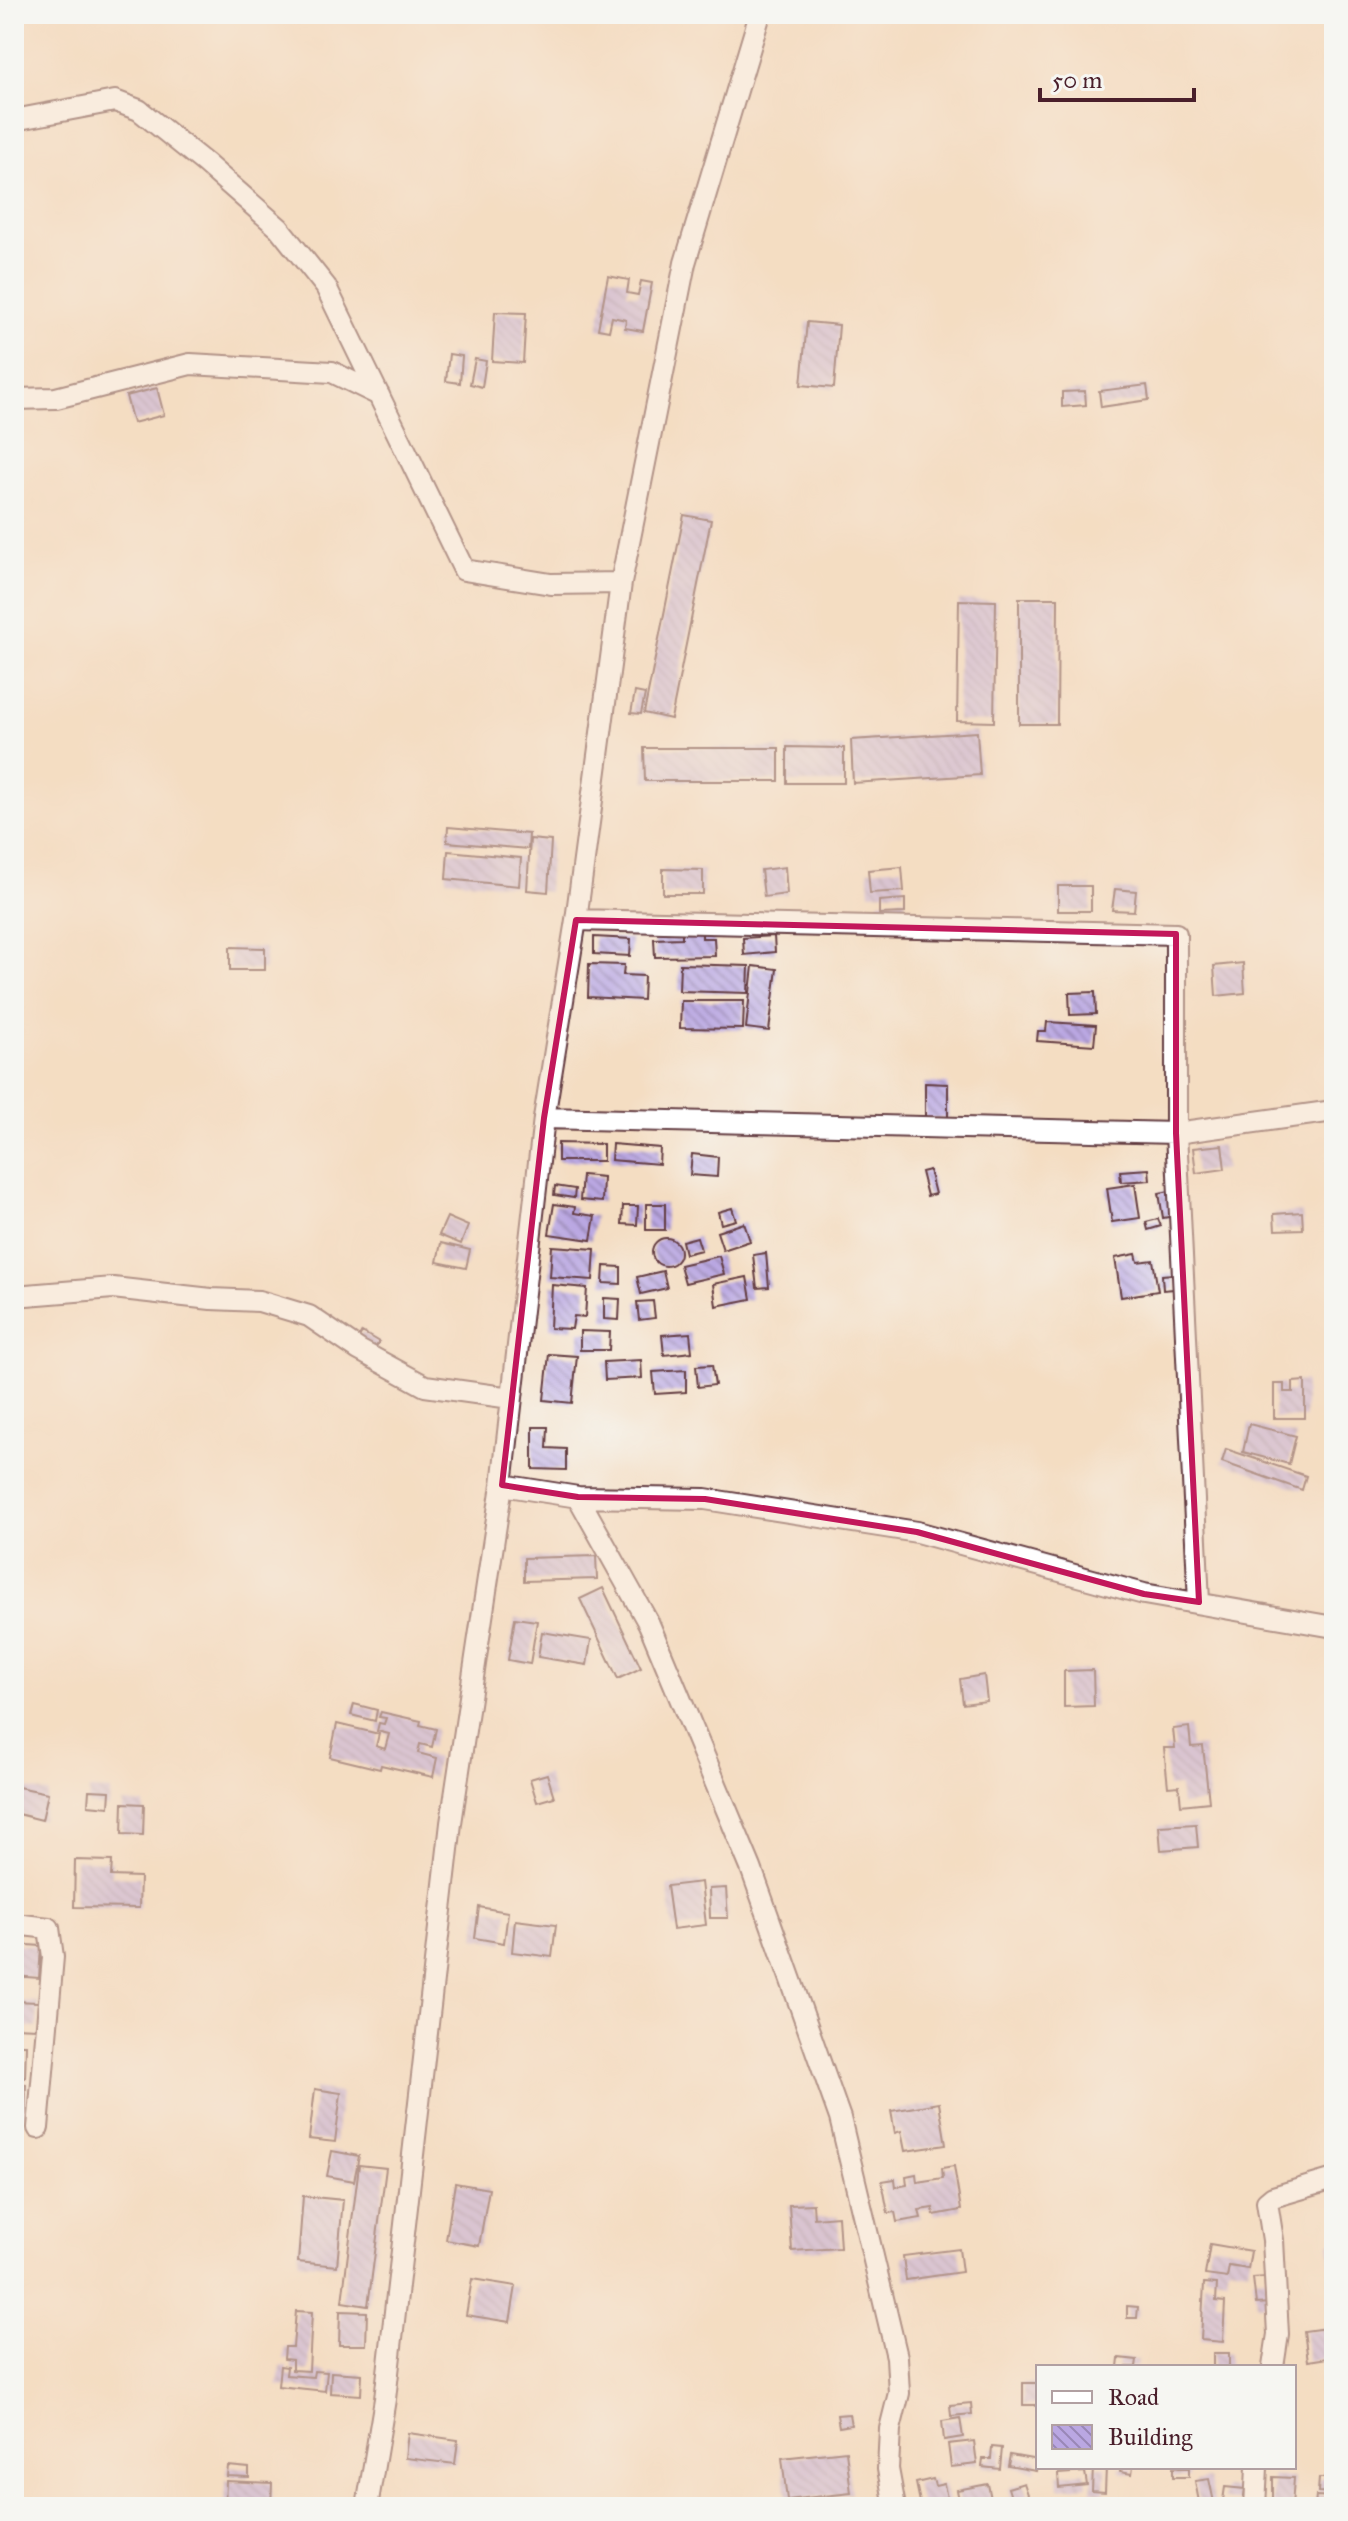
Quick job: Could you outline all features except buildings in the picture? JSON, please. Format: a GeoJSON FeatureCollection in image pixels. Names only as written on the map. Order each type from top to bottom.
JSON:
{"type":"FeatureCollection","features":[{"type":"Feature","properties":{"kind":"street"},"geometry":{"type":"LineString","coordinates":[[367,2507],[385,2399],[451,1823],[502,1485],[544,1118],[576,920],[621,583],[685,263],[760,14]]}},
{"type":"Feature","properties":{"kind":"street"},"geometry":{"type":"LineString","coordinates":[[14,120],[115,101],[139,110],[279,228],[326,287],[464,570],[551,584],[621,583]]}},
{"type":"Feature","properties":{"kind":"street"},"geometry":{"type":"LineString","coordinates":[[14,399],[56,398],[190,364],[332,372],[379,395]]}},
{"type":"Feature","properties":{"kind":"street"},"geometry":{"type":"LineString","coordinates":[[576,920],[1176,934],[1176,1133],[1199,1602]]}},
{"type":"Feature","properties":{"kind":"street"},"geometry":{"type":"LineString","coordinates":[[544,1118],[1176,1133],[1334,1111]]}},
{"type":"Feature","properties":{"kind":"street"},"geometry":{"type":"LineString","coordinates":[[14,1296],[113,1288],[259,1301],[309,1316],[359,1350],[425,1386],[511,1398]]}},
{"type":"Feature","properties":{"kind":"street"},"geometry":{"type":"LineString","coordinates":[[502,1485],[578,1497],[705,1499],[917,1532],[1144,1594],[1334,1627]]}},
{"type":"Feature","properties":{"kind":"street"},"geometry":{"type":"LineString","coordinates":[[578,1497],[655,1638],[751,1868],[840,2118],[897,2357],[899,2393],[890,2429],[888,2469],[895,2507]]}},
{"type":"Feature","properties":{"kind":"street"},"geometry":{"type":"LineString","coordinates":[[14,1924],[49,1928],[53,1957],[38,2128]]}},
{"type":"Feature","properties":{"kind":"street"},"geometry":{"type":"LineString","coordinates":[[1273,2365],[1278,2334],[1273,2240],[1267,2202],[1273,2197],[1334,2179]]}},
{"type":"Feature","properties":{"kind":"street"},"geometry":{"type":"LineString","coordinates":[[1255,2507],[1257,2469]]}},
{"type":"Feature","properties":{"kind":"highlighted area"},"geometry":{"type":"Polygon","coordinates":[[[576,920],[1176,934],[1176,1133],[1199,1602],[1144,1594],[917,1532],[705,1499],[578,1497],[502,1485],[544,1118],[576,920]]]}}]}
